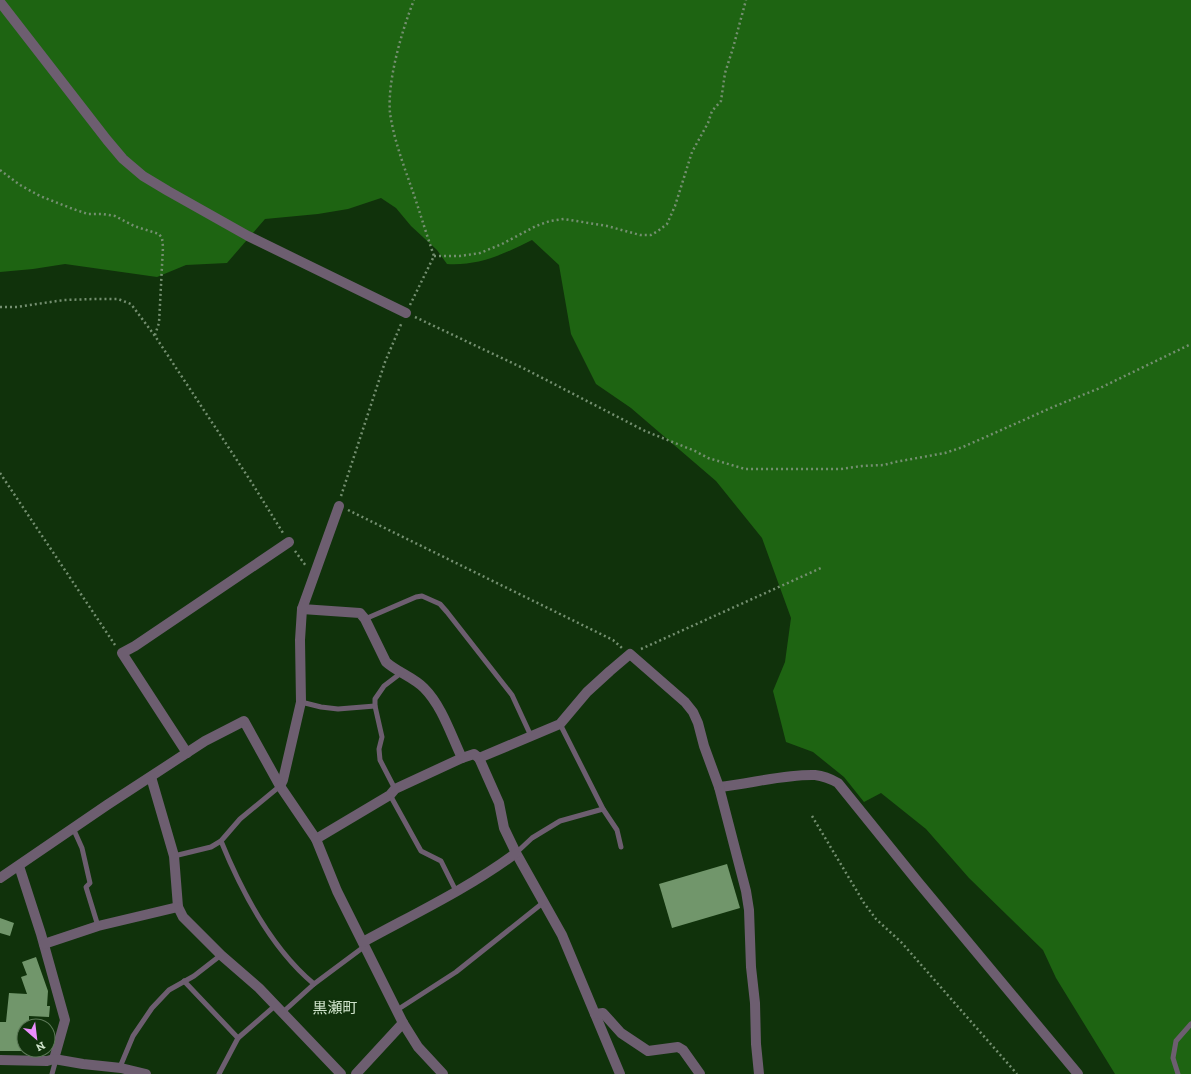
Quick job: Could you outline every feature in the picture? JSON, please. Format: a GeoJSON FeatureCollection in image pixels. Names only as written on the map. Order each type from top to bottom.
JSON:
{"type":"FeatureCollection","features":[{"type":"Feature","properties":{"kind":"street"},"geometry":{"type":"LineString","coordinates":[[0,2],[123,160],[143,176],[248,236],[406,313]]}},
{"type":"Feature","properties":{"kind":"street"},"geometry":{"type":"LineString","coordinates":[[280,786],[283,780],[301,702],[300,640],[302,609],[339,506]]}},
{"type":"Feature","properties":{"kind":"street"},"geometry":{"type":"LineString","coordinates":[[188,753],[122,653],[135,646],[289,542]]}},
{"type":"Feature","properties":{"kind":"street"},"geometry":{"type":"LineString","coordinates":[[302,609],[360,613],[365,619],[386,662],[423,687],[431,697],[441,712],[462,758]]}},
{"type":"Feature","properties":{"kind":"street"},"geometry":{"type":"LineString","coordinates":[[479,758],[560,724],[588,692],[630,654],[685,702],[693,712],[698,723],[704,746],[719,787],[746,891],[749,910],[751,967],[755,1003],[756,1044],[759,1074]]}},
{"type":"Feature","properties":{"kind":"street"},"geometry":{"type":"LineString","coordinates":[[0,878],[205,741],[244,721],[280,786],[316,839],[337,891],[403,1023],[418,1047],[443,1074]]}},
{"type":"Feature","properties":{"kind":"street"},"geometry":{"type":"LineString","coordinates":[[316,839],[392,792],[462,758],[474,754],[479,758],[499,803],[504,828],[516,853],[562,935],[620,1074]]}},
{"type":"Feature","properties":{"kind":"street"},"geometry":{"type":"LineString","coordinates":[[719,787],[816,775],[828,778],[838,783],[918,882],[1078,1074]]}},
{"type":"Feature","properties":{"kind":"street"},"geometry":{"type":"LineString","coordinates":[[151,777],[174,856],[178,907],[183,917],[221,955],[259,988],[341,1074]]}},
{"type":"Feature","properties":{"kind":"street"},"geometry":{"type":"LineString","coordinates":[[364,944],[456,891],[516,853]]}},
{"type":"Feature","properties":{"kind":"street"},"geometry":{"type":"LineString","coordinates":[[19,866],[44,944],[65,1020],[54,1059]]}},
{"type":"Feature","properties":{"kind":"street"},"geometry":{"type":"LineString","coordinates":[[44,944],[98,926],[178,907]]}},
{"type":"Feature","properties":{"kind":"street"},"geometry":{"type":"LineString","coordinates":[[595,1014],[603,1013],[621,1033],[648,1051],[678,1047],[683,1050],[700,1074]]}},
{"type":"Feature","properties":{"kind":"street"},"geometry":{"type":"LineString","coordinates":[[356,1074],[403,1023]]}},
{"type":"Feature","properties":{"kind":"street"},"geometry":{"type":"LineString","coordinates":[[0,1060],[47,1061],[54,1059],[108,1070],[120,1068],[146,1074]]}},
{"type":"Feature","properties":{"kind":"lane"},"geometry":{"type":"LineString","coordinates":[[365,619],[416,597],[422,596],[440,604],[471,640],[512,695],[531,736]]}},
{"type":"Feature","properties":{"kind":"lane"},"geometry":{"type":"LineString","coordinates":[[401,673],[384,686],[376,699],[375,706],[382,737],[380,760],[392,792],[421,851],[441,861],[456,891]]}},
{"type":"Feature","properties":{"kind":"lane"},"geometry":{"type":"LineString","coordinates":[[301,702],[338,709],[375,706]]}},
{"type":"Feature","properties":{"kind":"lane"},"geometry":{"type":"LineString","coordinates":[[560,724],[603,810],[617,830],[621,847]]}},
{"type":"Feature","properties":{"kind":"lane"},"geometry":{"type":"LineString","coordinates":[[174,856],[211,847],[221,841],[240,819],[280,786]]}},
{"type":"Feature","properties":{"kind":"lane"},"geometry":{"type":"LineString","coordinates":[[516,853],[532,838],[560,821],[603,810]]}},
{"type":"Feature","properties":{"kind":"lane"},"geometry":{"type":"LineString","coordinates":[[73,828],[82,848],[90,883],[86,886],[98,926]]}},
{"type":"Feature","properties":{"kind":"lane"},"geometry":{"type":"LineString","coordinates":[[221,841],[232,868],[266,928],[302,974],[314,984]]}},
{"type":"Feature","properties":{"kind":"lane"},"geometry":{"type":"LineString","coordinates":[[397,1010],[456,972],[544,902]]}},
{"type":"Feature","properties":{"kind":"lane"},"geometry":{"type":"LineString","coordinates":[[218,1074],[238,1038],[314,984],[364,944]]}},
{"type":"Feature","properties":{"kind":"lane"},"geometry":{"type":"LineString","coordinates":[[120,1068],[133,1036],[152,1008],[169,990],[194,976],[221,955]]}},
{"type":"Feature","properties":{"kind":"lane"},"geometry":{"type":"LineString","coordinates":[[184,981],[238,1038]]}},
{"type":"Feature","properties":{"kind":"lane"},"geometry":{"type":"LineString","coordinates":[[1178,1074],[1173,1058],[1176,1041],[1191,1024]]}},
{"type":"Feature","properties":{"kind":"lane"},"geometry":{"type":"LineString","coordinates":[[52,1074],[55,1063],[54,1059]]}},
{"type":"Feature","properties":{"kind":"path"},"geometry":{"type":"LineString","coordinates":[[414,0],[405,23],[397,54],[390,112],[395,138],[434,256],[406,313],[385,362],[342,492],[339,506],[613,640],[630,654],[821,568]]}},
{"type":"Feature","properties":{"kind":"path"},"geometry":{"type":"LineString","coordinates":[[434,256],[460,256],[480,253],[502,244],[536,226],[550,221],[564,219],[607,226],[640,235],[651,235],[667,224],[675,206],[692,152],[708,123],[712,111],[721,101],[725,73],[746,0]]}},
{"type":"Feature","properties":{"kind":"path"},"geometry":{"type":"LineString","coordinates":[[0,170],[20,185],[40,196],[88,214],[115,216],[134,226],[159,234],[162,238],[163,247],[159,323],[155,336]]}},
{"type":"Feature","properties":{"kind":"path"},"geometry":{"type":"LineString","coordinates":[[0,307],[17,307],[64,300],[118,299],[131,304],[155,336],[289,542],[314,577]]}},
{"type":"Feature","properties":{"kind":"path"},"geometry":{"type":"LineString","coordinates":[[406,313],[525,369],[645,430],[708,458],[745,469],[841,469],[884,465],[963,448],[1053,407],[1100,388],[1191,344]]}},
{"type":"Feature","properties":{"kind":"path"},"geometry":{"type":"LineString","coordinates":[[0,473],[115,646],[122,653]]}},
{"type":"Feature","properties":{"kind":"path"},"geometry":{"type":"LineString","coordinates":[[812,816],[864,903],[876,920],[902,944],[1016,1074]]}},
{"type":"Feature","properties":{"kind":"green space"},"geometry":{"type":"Polygon","coordinates":[[[0,0],[1191,0],[1191,1074],[1115,1074],[1056,978],[1043,950],[969,878],[926,829],[881,793],[864,802],[844,777],[813,752],[786,742],[773,691],[785,662],[791,618],[762,538],[716,481],[631,408],[596,384],[571,334],[559,265],[532,240],[511,250],[481,261],[447,264],[437,250],[411,226],[396,208],[381,198],[348,209],[318,214],[265,219],[227,263],[186,265],[157,277],[65,264],[0,272],[0,0]]]}},
{"type":"Feature","properties":{"kind":"building"},"geometry":{"type":"Polygon","coordinates":[[[727,864],[740,908],[672,928],[659,884],[727,864]]]}},
{"type":"Feature","properties":{"kind":"building"},"geometry":{"type":"Polygon","coordinates":[[[0,918],[14,923],[10,936],[0,933],[0,918]]]}},
{"type":"Feature","properties":{"kind":"building"},"geometry":{"type":"Polygon","coordinates":[[[36,957],[48,991],[47,1006],[50,1006],[49,1017],[29,1016],[29,1018],[16,1018],[16,1051],[0,1051],[0,1022],[6,1022],[9,993],[27,994],[21,977],[27,975],[22,962],[36,957]]]}},
{"type":"Feature","properties":{"kind":"district","name":"黒瀬町"},"geometry":{"type":"Point","coordinates":[335,1008]}}]}
